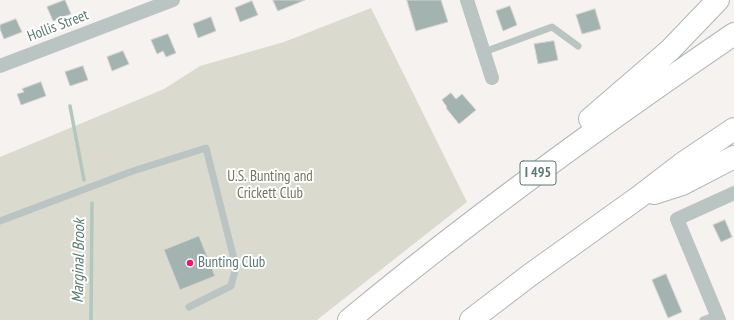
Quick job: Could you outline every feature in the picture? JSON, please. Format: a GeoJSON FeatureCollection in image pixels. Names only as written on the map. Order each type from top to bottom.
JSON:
{"type":"FeatureCollection","features":[{"type":"Feature","properties":{"kind":"highway"},"geometry":{"type":"LineString","coordinates":[[468,225],[670,50],[718,0]]}},
{"type":"Feature","properties":{"kind":"highway","name":"I 495"},"geometry":{"type":"LineString","coordinates":[[349,320],[468,225],[611,120],[734,34]]}},
{"type":"Feature","properties":{"kind":"highway"},"geometry":{"type":"LineString","coordinates":[[471,320],[682,164],[734,129]]}},
{"type":"Feature","properties":{"kind":"highway"},"geometry":{"type":"LineString","coordinates":[[639,197],[682,184],[734,157]]}},
{"type":"Feature","properties":{"kind":"street","name":"Hollis Street"},"geometry":{"type":"LineString","coordinates":[[0,66],[173,0]]}},
{"type":"Feature","properties":{"kind":"street"},"geometry":{"type":"LineString","coordinates":[[466,0],[492,78]]}},
{"type":"Feature","properties":{"kind":"street"},"geometry":{"type":"LineString","coordinates":[[718,317],[677,219],[734,193]]}},
{"type":"Feature","properties":{"kind":"lane"},"geometry":{"type":"LineString","coordinates":[[484,52],[552,27],[578,46]]}},
{"type":"Feature","properties":{"kind":"lane"},"geometry":{"type":"LineString","coordinates":[[0,221],[118,176],[206,148],[236,267],[231,286],[189,308]]}},
{"type":"Feature","properties":{"kind":"lane"},"geometry":{"type":"LineString","coordinates":[[703,320],[718,317]]}},
{"type":"Feature","properties":{"kind":"green space","name":"U.S. Bunting and Crickett Club"},"geometry":{"type":"Polygon","coordinates":[[[371,8],[467,202],[317,320],[0,320],[0,157],[164,89],[200,66],[284,42],[371,8]]]}},
{"type":"Feature","properties":{"kind":"building"},"geometry":{"type":"Polygon","coordinates":[[[65,0],[71,14],[53,21],[47,7],[65,0]]]}},
{"type":"Feature","properties":{"kind":"building"},"geometry":{"type":"Polygon","coordinates":[[[273,0],[305,0],[278,11],[273,0]]]}},
{"type":"Feature","properties":{"kind":"building"},"geometry":{"type":"Polygon","coordinates":[[[407,0],[441,0],[448,22],[416,31],[407,0]]]}},
{"type":"Feature","properties":{"kind":"building"},"geometry":{"type":"Polygon","coordinates":[[[252,1],[258,15],[240,22],[235,8],[252,1]]]}},
{"type":"Feature","properties":{"kind":"building"},"geometry":{"type":"Polygon","coordinates":[[[510,6],[517,25],[503,31],[496,11],[510,6]]]}},
{"type":"Feature","properties":{"kind":"building"},"geometry":{"type":"Polygon","coordinates":[[[595,9],[601,29],[582,34],[576,15],[595,9]]]}},
{"type":"Feature","properties":{"kind":"building"},"geometry":{"type":"Polygon","coordinates":[[[211,17],[216,31],[198,38],[193,24],[211,17]]]}},
{"type":"Feature","properties":{"kind":"building"},"geometry":{"type":"Polygon","coordinates":[[[16,19],[22,32],[4,39],[0,25],[16,19]]]}},
{"type":"Feature","properties":{"kind":"building"},"geometry":{"type":"Polygon","coordinates":[[[168,34],[176,53],[166,57],[163,51],[157,54],[151,40],[168,34]]]}},
{"type":"Feature","properties":{"kind":"building"},"geometry":{"type":"Polygon","coordinates":[[[554,41],[558,60],[538,64],[534,44],[554,41]]]}},
{"type":"Feature","properties":{"kind":"building"},"geometry":{"type":"Polygon","coordinates":[[[123,51],[129,64],[112,71],[107,57],[123,51]]]}},
{"type":"Feature","properties":{"kind":"building"},"geometry":{"type":"Polygon","coordinates":[[[83,66],[88,80],[70,86],[65,72],[83,66]]]}},
{"type":"Feature","properties":{"kind":"building"},"geometry":{"type":"Polygon","coordinates":[[[41,82],[46,96],[21,105],[17,94],[24,92],[22,89],[41,82]]]}},
{"type":"Feature","properties":{"kind":"building"},"geometry":{"type":"Polygon","coordinates":[[[451,93],[456,99],[462,94],[476,110],[459,124],[446,108],[447,107],[442,100],[451,93]]]}},
{"type":"Feature","properties":{"kind":"building"},"geometry":{"type":"Polygon","coordinates":[[[725,220],[732,237],[721,242],[713,225],[725,220]]]}},
{"type":"Feature","properties":{"kind":"building","name":"Bunting Club"},"geometry":{"type":"Polygon","coordinates":[[[199,236],[215,276],[180,290],[164,250],[199,236]]]}},
{"type":"Feature","properties":{"kind":"building"},"geometry":{"type":"Polygon","coordinates":[[[666,274],[682,312],[668,318],[652,280],[666,274]]]}},
{"type":"Feature","properties":{"kind":"waterway","name":"Marginal Brook"},"geometry":{"type":"LineString","coordinates":[[70,106],[84,180]]}},
{"type":"Feature","properties":{"kind":"waterway","name":"Marginal Brook"},"geometry":{"type":"LineString","coordinates":[[91,320],[92,203]]}},
{"type":"Feature","properties":{"kind":"place","name":"Bunting Club"},"geometry":{"type":"Point","coordinates":[190,263]}}]}
